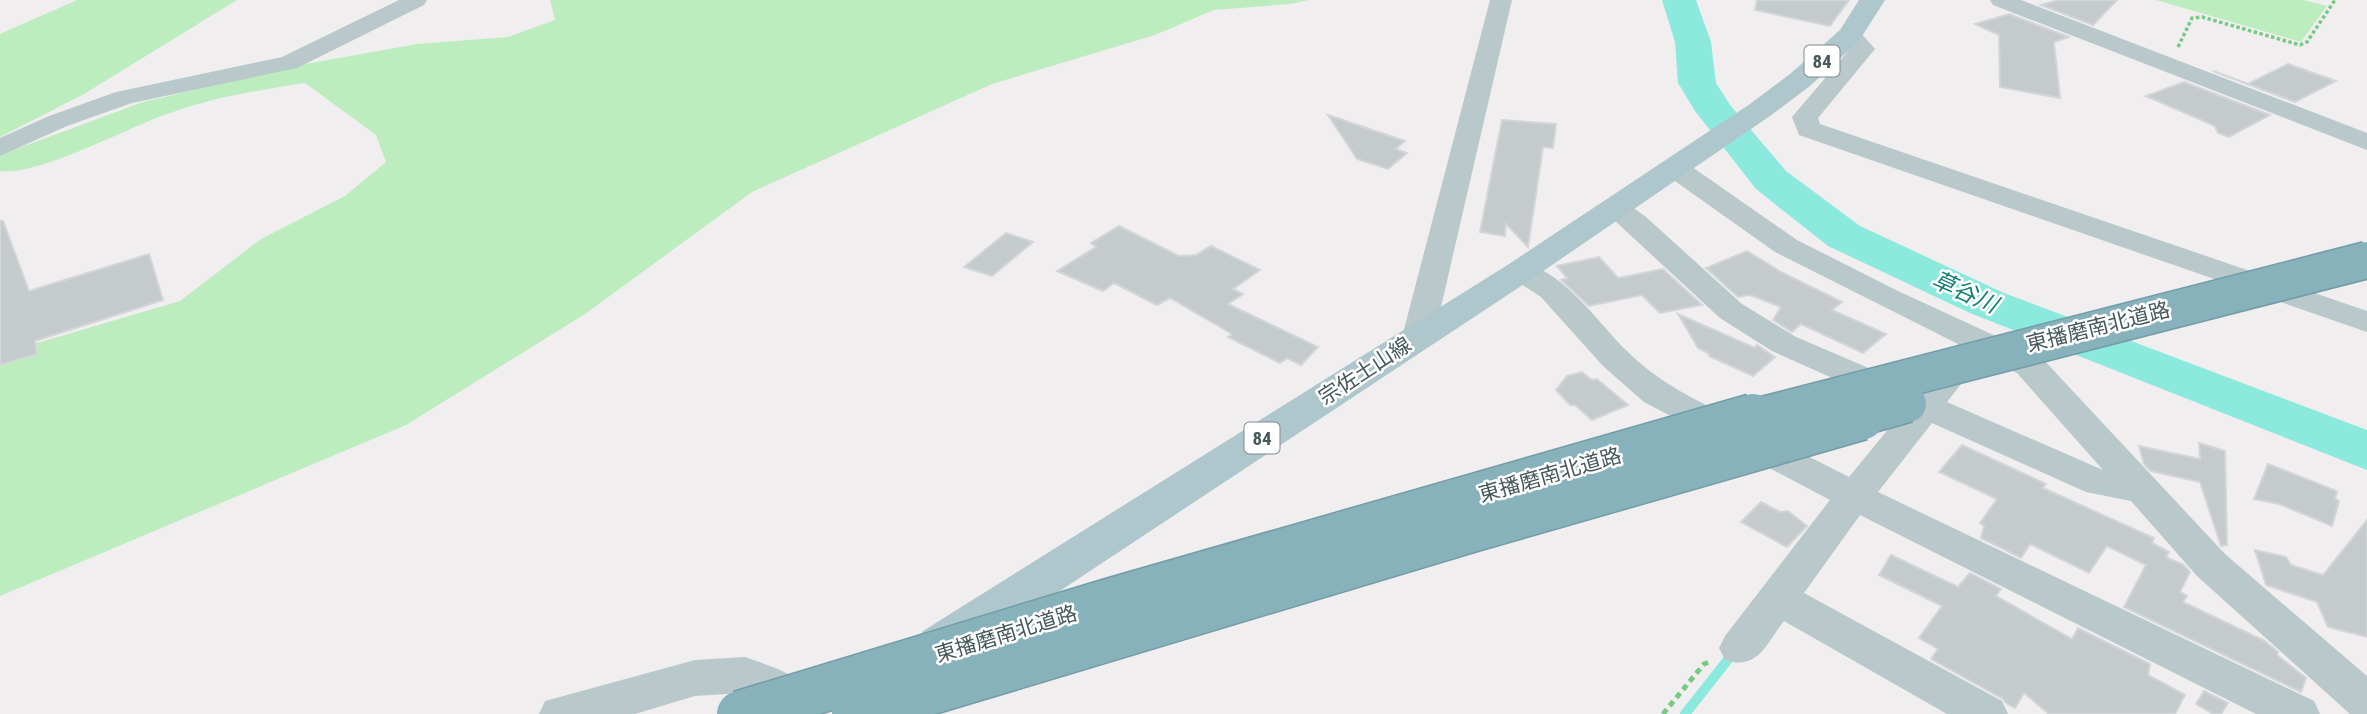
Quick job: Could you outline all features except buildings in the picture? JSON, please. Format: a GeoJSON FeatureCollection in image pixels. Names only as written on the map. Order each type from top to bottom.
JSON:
{"type":"FeatureCollection","features":[{"type":"Feature","properties":{"kind":"highway","name":"東播磨南北道路"},"geometry":{"type":"LineString","coordinates":[[740,714],[1139,594],[1754,417],[2367,260]]}},
{"type":"Feature","properties":{"kind":"highway","name":"東播磨南北道路"},"geometry":{"type":"LineString","coordinates":[[855,714],[1772,441],[2007,376],[2367,284]]}},
{"type":"Feature","properties":{"kind":"main road","name":"宗佐土山線"},"geometry":{"type":"LineString","coordinates":[[833,714],[1521,271],[1760,110],[1800,80],[1850,35],[1871,0]]}},
{"type":"Feature","properties":{"kind":"street"},"geometry":{"type":"LineString","coordinates":[[0,148],[58,121],[125,97],[289,63],[416,0]]}},
{"type":"Feature","properties":{"kind":"street"},"geometry":{"type":"LineString","coordinates":[[1418,337],[1501,0]]}},
{"type":"Feature","properties":{"kind":"street"},"geometry":{"type":"LineString","coordinates":[[2001,0],[2367,142]]}},
{"type":"Feature","properties":{"kind":"street"},"geometry":{"type":"LineString","coordinates":[[1850,35],[1863,49],[1805,117],[1808,129],[2367,322]]}},
{"type":"Feature","properties":{"kind":"street"},"geometry":{"type":"LineString","coordinates":[[1682,163],[1720,202],[1786,246],[1886,298],[2029,365],[2211,565],[2367,702]]}},
{"type":"Feature","properties":{"kind":"street"},"geometry":{"type":"LineString","coordinates":[[1615,208],[1636,223],[1731,311],[1784,344],[2099,483],[2141,491]]}},
{"type":"Feature","properties":{"kind":"street"},"geometry":{"type":"LineString","coordinates":[[1521,271],[1552,290],[1615,359],[1656,394],[1854,496],[2298,714]]}},
{"type":"Feature","properties":{"kind":"street"},"geometry":{"type":"LineString","coordinates":[[1740,648],[1780,599],[1854,496],[1978,341]]}},
{"type":"Feature","properties":{"kind":"street"},"geometry":{"type":"LineString","coordinates":[[1780,599],[1986,714]]}},
{"type":"Feature","properties":{"kind":"street"},"geometry":{"type":"LineString","coordinates":[[561,714],[603,705],[695,678],[745,675],[779,691],[813,714]]}},
{"type":"Feature","properties":{"kind":"path"},"geometry":{"type":"LineString","coordinates":[[2169,65],[2192,18],[2216,19],[2300,44],[2307,42],[2336,0]]}},
{"type":"Feature","properties":{"kind":"path"},"geometry":{"type":"LineString","coordinates":[[1663,714],[1704,664],[1740,648]]}},
{"type":"Feature","properties":{"kind":"green space"},"geometry":{"type":"Polygon","coordinates":[[[77,0],[237,0],[84,94],[0,137],[0,34],[77,0]]]}},
{"type":"Feature","properties":{"kind":"green space"},"geometry":{"type":"Polygon","coordinates":[[[550,0],[1309,0],[1214,10],[1155,35],[992,84],[752,192],[585,314],[406,425],[0,596],[0,354],[180,301],[261,239],[345,196],[386,162],[376,135],[305,83],[205,102],[155,119],[61,158],[17,171],[0,171],[0,155],[143,102],[300,65],[417,44],[508,37],[555,20],[550,0]]]}},
{"type":"Feature","properties":{"kind":"green space"},"geometry":{"type":"Polygon","coordinates":[[[2156,0],[2303,0],[2327,6],[2301,42],[2156,0]]]}},
{"type":"Feature","properties":{"kind":"waterway","name":"草谷川"},"geometry":{"type":"LineString","coordinates":[[1679,0],[1693,42],[1697,83],[1714,111],[1771,180],[1844,236],[1987,303],[2367,451]]}},
{"type":"Feature","properties":{"kind":"waterway"},"geometry":{"type":"LineString","coordinates":[[1685,714],[1730,657]]}}]}
